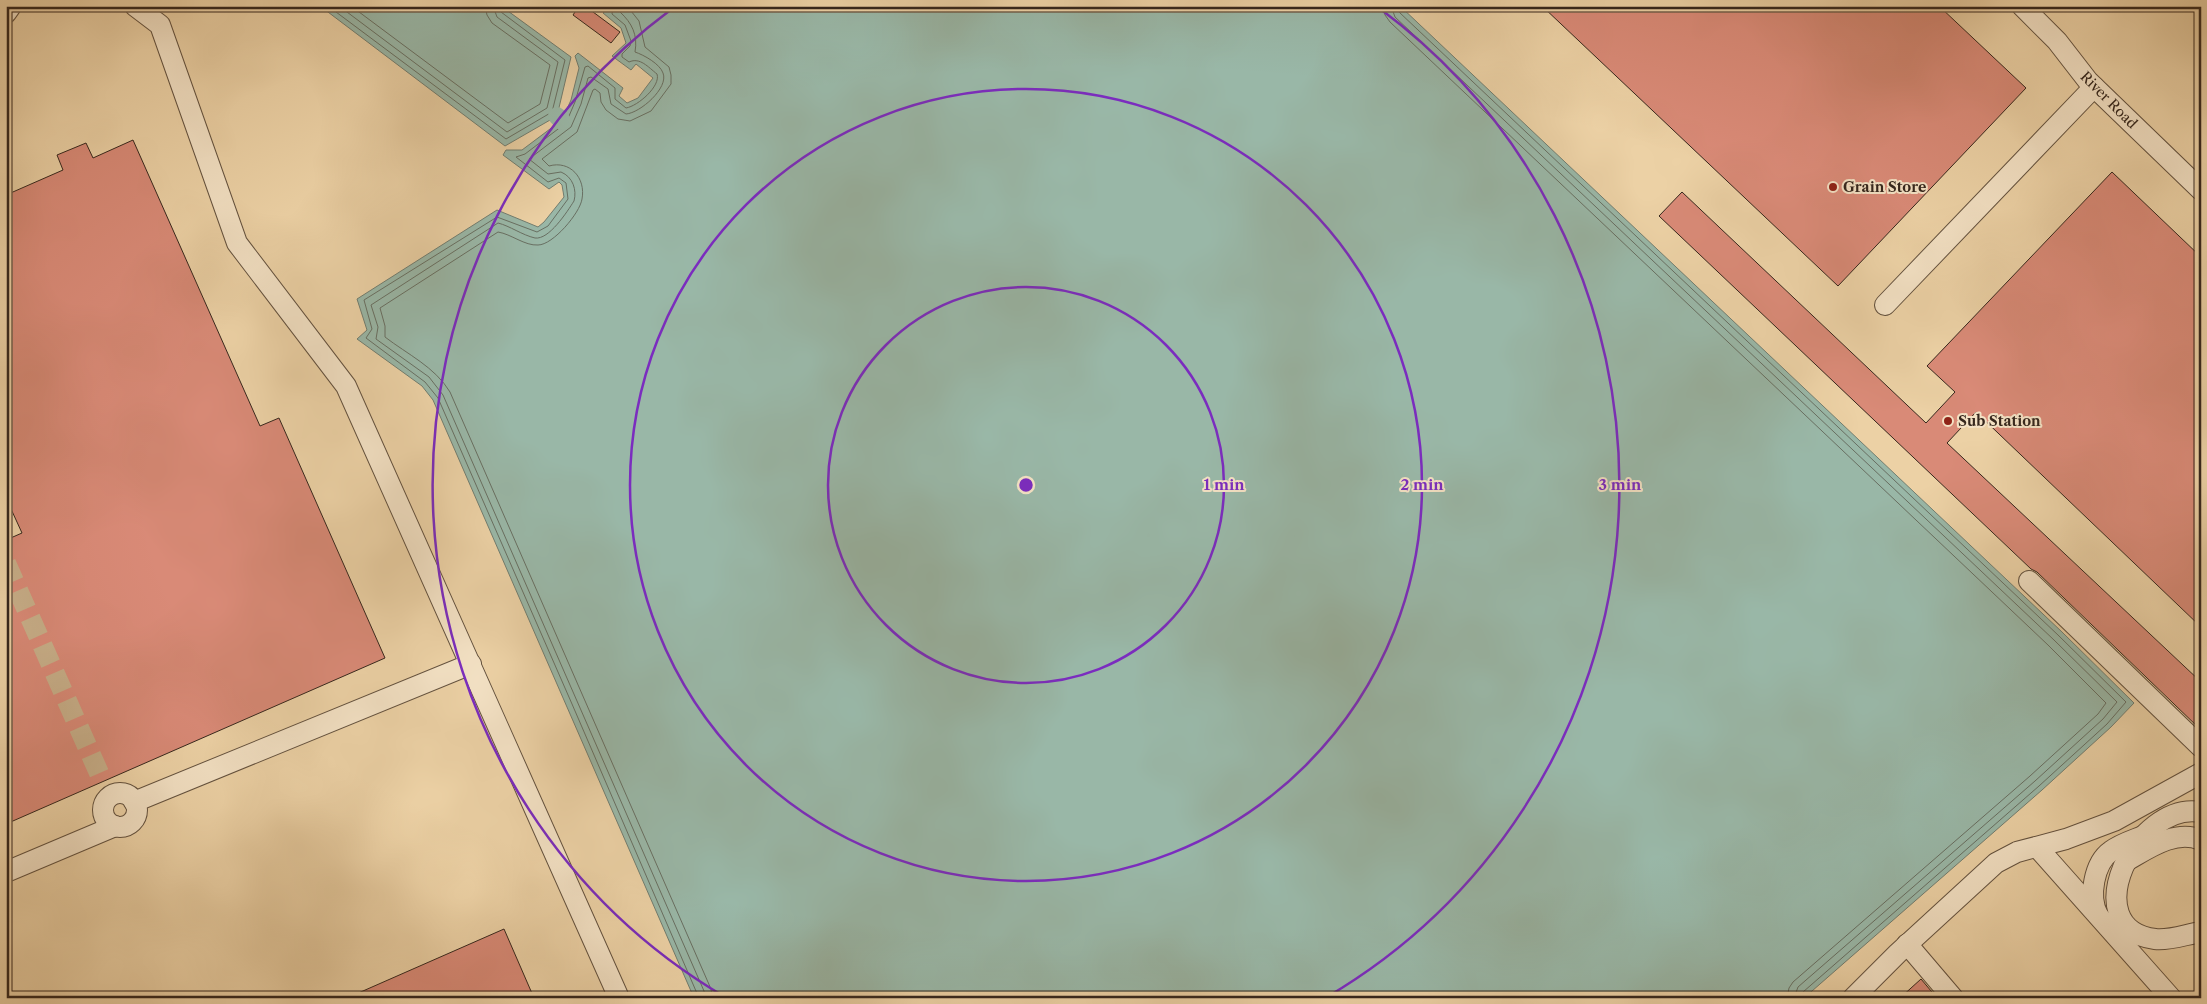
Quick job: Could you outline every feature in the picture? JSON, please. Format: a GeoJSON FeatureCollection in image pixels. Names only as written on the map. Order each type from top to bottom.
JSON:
{"type":"FeatureCollection","features":[{"type":"Feature","properties":{"kind":"lane"},"geometry":{"type":"LineString","coordinates":[[6,13],[11,6]]}},
{"type":"Feature","properties":{"kind":"lane"},"geometry":{"type":"LineString","coordinates":[[135,6],[160,25],[237,243],[346,386],[619,998]]}},
{"type":"Feature","properties":{"kind":"lane","name":"River Road"},"geometry":{"type":"LineString","coordinates":[[2022,6],[2058,41],[2077,68],[2094,87],[2201,190]]}},
{"type":"Feature","properties":{"kind":"lane"},"geometry":{"type":"LineString","coordinates":[[1885,305],[2094,87]]}},
{"type":"Feature","properties":{"kind":"lane"},"geometry":{"type":"LineString","coordinates":[[2029,581],[2201,747]]}},
{"type":"Feature","properties":{"kind":"lane"},"geometry":{"type":"LineString","coordinates":[[134,802],[470,664]]}},
{"type":"Feature","properties":{"kind":"lane"},"geometry":{"type":"LineString","coordinates":[[1853,998],[1908,944],[1996,863],[2017,852],[2114,821],[2201,773]]}},
{"type":"Feature","properties":{"kind":"lane"},"geometry":{"type":"LineString","coordinates":[[6,872],[115,826],[128,826],[134,820],[136,814],[134,802],[130,796],[106,789],[105,818],[115,826]]}},
{"type":"Feature","properties":{"kind":"lane"},"geometry":{"type":"LineString","coordinates":[[2201,812],[2190,811],[2169,816],[2158,822],[2143,836],[2126,861],[2120,877],[2116,903],[2120,918],[2127,928],[2141,936],[2156,940],[2201,932]]}},
{"type":"Feature","properties":{"kind":"lane"},"geometry":{"type":"LineString","coordinates":[[2098,916],[2092,897],[2098,869],[2112,850],[2143,836]]}},
{"type":"Feature","properties":{"kind":"lane"},"geometry":{"type":"LineString","coordinates":[[2126,861],[2162,842],[2184,837],[2201,840]]}},
{"type":"Feature","properties":{"kind":"lane"},"geometry":{"type":"LineString","coordinates":[[2037,847],[2170,998]]}},
{"type":"Feature","properties":{"kind":"lane"},"geometry":{"type":"LineString","coordinates":[[1908,944],[1953,998]]}},
{"type":"Feature","properties":{"kind":"water"},"geometry":{"type":"Polygon","coordinates":[[[320,6],[501,6],[571,57],[557,116],[505,146],[320,6]]]}},
{"type":"Feature","properties":{"kind":"water"},"geometry":{"type":"Polygon","coordinates":[[[610,6],[1400,6],[2062,632],[2134,703],[2111,727],[2042,790],[1804,998],[694,998],[433,400],[422,386],[357,339],[367,330],[357,299],[497,210],[538,227],[564,197],[562,185],[559,182],[549,189],[503,155],[506,150],[522,150],[562,120],[571,100],[579,68],[575,56],[578,53],[623,88],[619,96],[627,103],[638,98],[653,78],[636,64],[631,70],[612,56],[626,43],[621,28],[603,13],[610,6]]]}},
{"type":"Feature","properties":{"kind":"building"},"geometry":{"type":"Polygon","coordinates":[[[579,6],[585,6],[620,32],[611,43],[573,15],[579,6]]]}},
{"type":"Feature","properties":{"kind":"building","name":"Grain Store"},"geometry":{"type":"Polygon","coordinates":[[[1542,6],[1939,6],[2026,88],[1838,286],[1542,6]]]}},
{"type":"Feature","properties":{"kind":"building"},"geometry":{"type":"Polygon","coordinates":[[[133,140],[260,426],[279,418],[385,658],[6,824],[6,540],[22,533],[6,498],[6,195],[63,170],[57,155],[86,143],[93,158],[133,140]]]}},
{"type":"Feature","properties":{"kind":"building"},"geometry":{"type":"Polygon","coordinates":[[[2112,172],[2201,257],[2201,627],[1976,412],[1947,443],[2201,682],[2201,730],[2037,572],[2031,569],[1659,216],[1682,192],[1926,423],[1955,392],[1927,366],[2112,172]]]}},
{"type":"Feature","properties":{"kind":"building"},"geometry":{"type":"Polygon","coordinates":[[[504,929],[534,998],[347,998],[504,929]]]}},
{"type":"Feature","properties":{"kind":"building"},"geometry":{"type":"Polygon","coordinates":[[[1921,979],[1937,998],[1900,998],[1921,979]]]}},
{"type":"Feature","properties":{"kind":"waterway"},"geometry":{"type":"LineString","coordinates":[[557,116],[562,121]]}},
{"type":"Feature","properties":{"kind":"tunnel"},"geometry":{"type":"LineString","coordinates":[[6,563],[103,782]]}},
{"type":"Feature","properties":{"kind":"place","name":"Grain Store"},"geometry":{"type":"Point","coordinates":[1833,187]}},
{"type":"Feature","properties":{"kind":"place","name":"Sub Station"},"geometry":{"type":"Point","coordinates":[1948,421]}}]}
